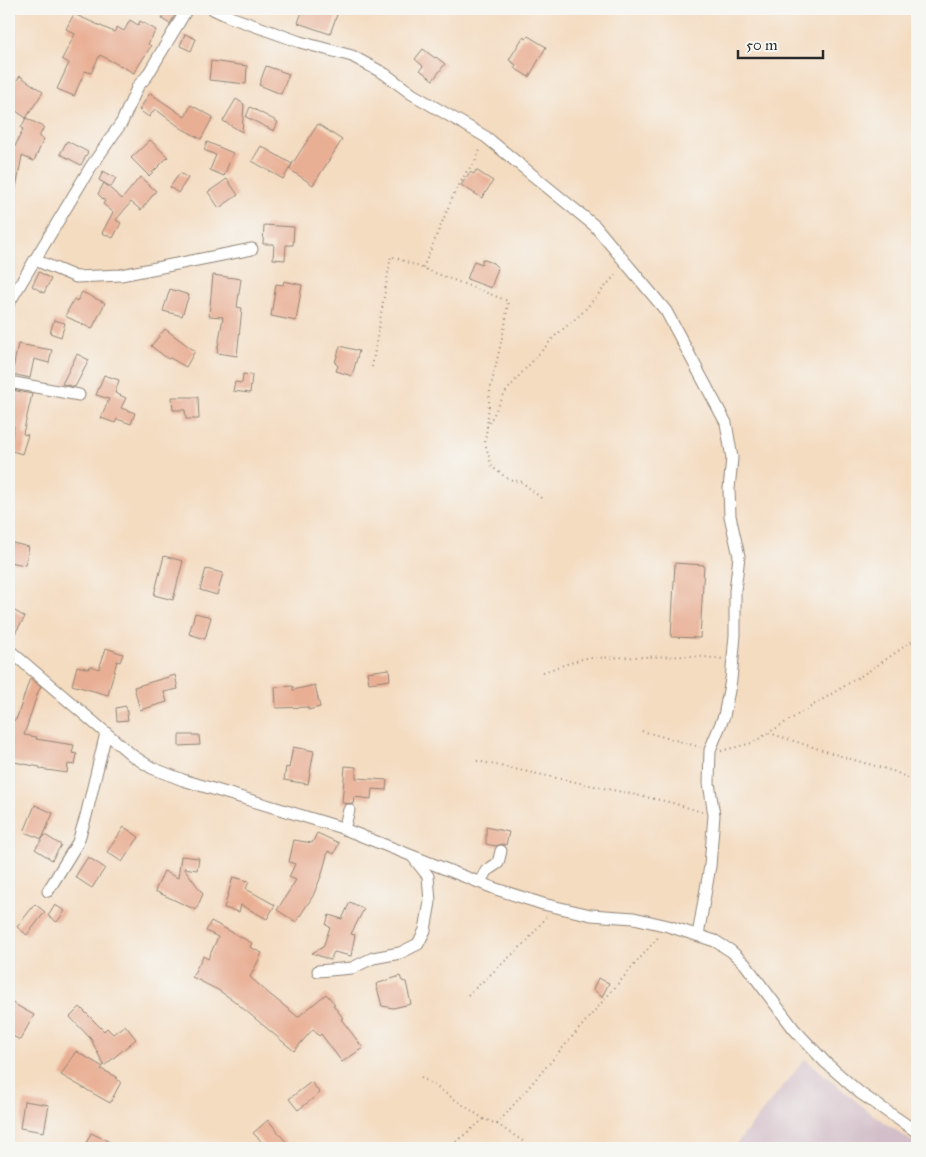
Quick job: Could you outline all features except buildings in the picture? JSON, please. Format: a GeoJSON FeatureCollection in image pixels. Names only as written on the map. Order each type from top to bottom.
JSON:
{"type":"FeatureCollection","features":[{"type":"Feature","properties":{"kind":"street"},"geometry":{"type":"LineString","coordinates":[[9,303],[90,168],[122,122],[138,86],[147,76],[187,9]]}},
{"type":"Feature","properties":{"kind":"street"},"geometry":{"type":"LineString","coordinates":[[213,9],[230,18],[300,42],[352,56],[385,74],[412,94],[486,137],[595,226],[666,311],[726,422],[732,458],[729,488],[730,516],[739,556],[735,591],[735,635],[724,716],[710,750],[708,783],[714,815],[710,866],[698,935]]}},
{"type":"Feature","properties":{"kind":"street"},"geometry":{"type":"LineString","coordinates":[[35,260],[76,277],[121,275],[252,250]]}},
{"type":"Feature","properties":{"kind":"street"},"geometry":{"type":"LineString","coordinates":[[9,382],[79,395]]}},
{"type":"Feature","properties":{"kind":"street"},"geometry":{"type":"LineString","coordinates":[[9,650],[133,756],[152,768],[183,780],[254,800],[344,829],[480,882],[543,904],[591,915],[634,918],[668,926],[715,941],[731,951],[746,964],[794,1029],[825,1062],[860,1093],[917,1132]]}},
{"type":"Feature","properties":{"kind":"street"},"geometry":{"type":"LineString","coordinates":[[48,891],[78,842],[106,732]]}},
{"type":"Feature","properties":{"kind":"street"},"geometry":{"type":"LineString","coordinates":[[344,829],[349,810]]}},
{"type":"Feature","properties":{"kind":"street"},"geometry":{"type":"LineString","coordinates":[[480,882],[486,871],[498,863],[500,851]]}},
{"type":"Feature","properties":{"kind":"street"},"geometry":{"type":"LineString","coordinates":[[318,971],[352,968],[373,958],[400,953],[418,944],[425,930],[430,902],[428,876],[412,855]]}},
{"type":"Feature","properties":{"kind":"path"},"geometry":{"type":"LineString","coordinates":[[423,268],[454,194],[467,171],[474,164],[486,137]]}},
{"type":"Feature","properties":{"kind":"path"},"geometry":{"type":"LineString","coordinates":[[372,367],[391,256],[508,301],[505,325],[490,391],[486,443],[492,467],[508,479],[522,482],[541,498]]}},
{"type":"Feature","properties":{"kind":"path"},"geometry":{"type":"LineString","coordinates":[[487,427],[505,393],[519,376],[555,336],[581,314],[626,263]]}},
{"type":"Feature","properties":{"kind":"path"},"geometry":{"type":"LineString","coordinates":[[642,731],[710,750],[724,751],[752,743],[872,669],[917,638]]}},
{"type":"Feature","properties":{"kind":"path"},"geometry":{"type":"LineString","coordinates":[[543,672],[585,658],[692,656],[732,660]]}},
{"type":"Feature","properties":{"kind":"path"},"geometry":{"type":"LineString","coordinates":[[768,733],[894,771],[917,782]]}},
{"type":"Feature","properties":{"kind":"path"},"geometry":{"type":"LineString","coordinates":[[477,761],[669,802],[714,815]]}},
{"type":"Feature","properties":{"kind":"path"},"geometry":{"type":"LineString","coordinates":[[468,995],[528,941],[547,915],[543,904]]}},
{"type":"Feature","properties":{"kind":"path"},"geometry":{"type":"LineString","coordinates":[[498,1124],[668,926]]}},
{"type":"Feature","properties":{"kind":"path"},"geometry":{"type":"LineString","coordinates":[[421,1077],[484,1119],[498,1124],[533,1148]]}},
{"type":"Feature","properties":{"kind":"path"},"geometry":{"type":"LineString","coordinates":[[448,1148],[484,1119]]}},
{"type":"Feature","properties":{"kind":"path"},"geometry":{"type":"LineString","coordinates":[[309,1148],[315,1144],[323,1148]]}},
{"type":"Feature","properties":{"kind":"shaded area"},"geometry":{"type":"Polygon","coordinates":[[[805,1059],[868,1111],[917,1145],[917,1148],[733,1148],[805,1059]]]}}]}
